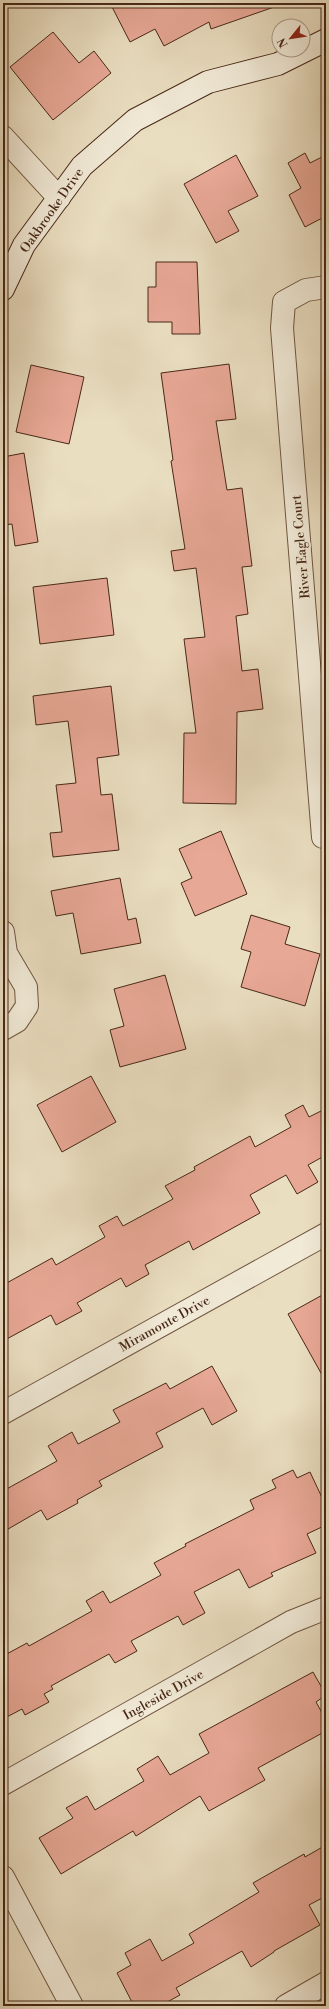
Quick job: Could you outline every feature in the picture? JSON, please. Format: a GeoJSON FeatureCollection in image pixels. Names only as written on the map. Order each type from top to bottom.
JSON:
{"type":"FeatureCollection","features":[{"type":"Feature","properties":{"kind":"street","name":"Oakbrooke Drive"},"geometry":{"type":"LineString","coordinates":[[3,289],[24,245],[82,166],[135,120],[208,82],[278,64],[326,40]]}},
{"type":"Feature","properties":{"kind":"street"},"geometry":{"type":"LineString","coordinates":[[3,137],[59,198]]}},
{"type":"Feature","properties":{"kind":"street","name":"River Eagle Court"},"geometry":{"type":"LineString","coordinates":[[323,837],[282,328],[284,302],[306,290],[326,287]]}},
{"type":"Feature","properties":{"kind":"street"},"geometry":{"type":"LineString","coordinates":[[3,932],[6,953],[26,987],[27,1006],[17,1021],[3,1029]]}},
{"type":"Feature","properties":{"kind":"street","name":"Miramonte Drive"},"geometry":{"type":"LineString","coordinates":[[3,1413],[326,1234]]}},
{"type":"Feature","properties":{"kind":"street","name":"Ingleside Drive"},"geometry":{"type":"LineString","coordinates":[[3,1784],[291,1622],[326,1608]]}},
{"type":"Feature","properties":{"kind":"street"},"geometry":{"type":"LineString","coordinates":[[3,1877],[72,2006]]}},
{"type":"Feature","properties":{"kind":"street"},"geometry":{"type":"LineString","coordinates":[[286,2006],[326,1983]]}},
{"type":"Feature","properties":{"kind":"building"},"geometry":{"type":"Polygon","coordinates":[[[110,3],[276,3],[277,6],[211,29],[209,22],[164,46],[155,29],[130,42],[110,3]]]}},
{"type":"Feature","properties":{"kind":"building"},"geometry":{"type":"Polygon","coordinates":[[[53,32],[79,63],[94,51],[111,73],[53,120],[10,67],[53,32]]]}},
{"type":"Feature","properties":{"kind":"building"},"geometry":{"type":"Polygon","coordinates":[[[305,153],[310,163],[326,155],[326,216],[305,227],[289,195],[301,188],[288,163],[305,153]]]}},
{"type":"Feature","properties":{"kind":"building"},"geometry":{"type":"Polygon","coordinates":[[[236,155],[258,196],[228,211],[239,231],[216,243],[184,184],[236,155]]]}},
{"type":"Feature","properties":{"kind":"building"},"geometry":{"type":"Polygon","coordinates":[[[156,262],[197,262],[200,334],[172,334],[172,322],[148,322],[148,287],[156,287],[156,262]]]}},
{"type":"Feature","properties":{"kind":"building"},"geometry":{"type":"Polygon","coordinates":[[[229,364],[236,419],[216,421],[227,490],[242,488],[252,566],[242,567],[248,614],[236,616],[242,671],[258,669],[263,709],[237,712],[236,804],[183,803],[184,733],[196,733],[184,639],[205,637],[196,568],[174,571],[171,551],[185,549],[171,461],[173,460],[161,373],[229,364]]]}},
{"type":"Feature","properties":{"kind":"building"},"geometry":{"type":"Polygon","coordinates":[[[31,365],[84,377],[69,444],[16,432],[31,365]]]}},
{"type":"Feature","properties":{"kind":"building"},"geometry":{"type":"Polygon","coordinates":[[[24,453],[38,542],[15,546],[12,524],[3,525],[3,457],[24,453]]]}},
{"type":"Feature","properties":{"kind":"building"},"geometry":{"type":"Polygon","coordinates":[[[107,578],[114,635],[40,644],[33,587],[107,578]]]}},
{"type":"Feature","properties":{"kind":"building"},"geometry":{"type":"Polygon","coordinates":[[[111,686],[119,755],[97,758],[101,795],[112,794],[119,850],[53,857],[50,833],[62,832],[56,785],[76,783],[68,721],[36,725],[33,696],[111,686]]]}},
{"type":"Feature","properties":{"kind":"building"},"geometry":{"type":"Polygon","coordinates":[[[221,831],[247,894],[195,916],[181,883],[192,878],[179,849],[221,831]]]}},
{"type":"Feature","properties":{"kind":"building"},"geometry":{"type":"Polygon","coordinates":[[[120,878],[128,920],[136,918],[141,943],[81,954],[73,913],[56,916],[51,891],[120,878]]]}},
{"type":"Feature","properties":{"kind":"building"},"geometry":{"type":"Polygon","coordinates":[[[251,915],[290,927],[285,944],[320,954],[305,1006],[241,987],[251,952],[241,949],[251,915]]]}},
{"type":"Feature","properties":{"kind":"building"},"geometry":{"type":"Polygon","coordinates":[[[165,975],[186,1049],[120,1067],[110,1030],[124,1026],[114,989],[165,975]]]}},
{"type":"Feature","properties":{"kind":"building"},"geometry":{"type":"Polygon","coordinates":[[[91,1076],[116,1122],[62,1152],[37,1105],[91,1076]]]}},
{"type":"Feature","properties":{"kind":"building"},"geometry":{"type":"Polygon","coordinates":[[[303,1105],[309,1117],[321,1111],[326,1120],[326,1155],[308,1165],[318,1182],[297,1194],[286,1175],[250,1195],[260,1213],[193,1250],[189,1241],[145,1265],[149,1274],[126,1287],[121,1278],[77,1303],[82,1311],[56,1325],[51,1315],[3,1341],[3,1285],[52,1258],[56,1265],[105,1237],[99,1226],[117,1216],[123,1226],[173,1199],[165,1186],[195,1170],[194,1167],[250,1136],[255,1147],[291,1127],[285,1115],[303,1105]]]}},
{"type":"Feature","properties":{"kind":"building"},"geometry":{"type":"Polygon","coordinates":[[[326,1293],[326,1382],[288,1314],[326,1293]]]}},
{"type":"Feature","properties":{"kind":"building"},"geometry":{"type":"Polygon","coordinates":[[[212,1366],[237,1411],[212,1425],[203,1408],[156,1433],[163,1447],[99,1481],[102,1486],[77,1500],[78,1503],[47,1520],[41,1510],[3,1532],[3,1491],[57,1461],[48,1446],[72,1432],[78,1444],[120,1422],[113,1410],[166,1383],[170,1389],[212,1366]]]}},
{"type":"Feature","properties":{"kind":"building"},"geometry":{"type":"Polygon","coordinates":[[[293,1470],[297,1478],[310,1472],[326,1506],[326,1525],[307,1534],[316,1553],[271,1573],[273,1576],[249,1588],[239,1569],[194,1592],[205,1613],[183,1625],[178,1616],[131,1641],[137,1651],[115,1663],[109,1654],[51,1686],[53,1689],[44,1694],[49,1702],[25,1715],[22,1709],[3,1719],[3,1656],[27,1643],[29,1646],[92,1611],[86,1601],[103,1591],[110,1603],[161,1575],[154,1563],[186,1546],[185,1544],[254,1509],[250,1500],[276,1488],[272,1480],[293,1470]]]}},
{"type":"Feature","properties":{"kind":"building"},"geometry":{"type":"Polygon","coordinates":[[[313,1672],[326,1695],[316,1702],[326,1720],[326,1731],[258,1768],[265,1780],[209,1811],[200,1796],[136,1836],[133,1831],[61,1874],[39,1838],[73,1818],[66,1808],[87,1796],[95,1810],[144,1781],[137,1769],[158,1756],[170,1775],[209,1753],[199,1734],[313,1672]]]}},
{"type":"Feature","properties":{"kind":"building"},"geometry":{"type":"Polygon","coordinates":[[[326,1845],[326,1896],[309,1905],[320,1925],[274,1951],[251,1967],[242,1951],[176,1988],[180,1995],[160,2006],[134,2006],[117,1973],[131,1965],[125,1953],[150,1939],[162,1961],[194,1943],[189,1934],[259,1892],[253,1883],[304,1854],[305,1857],[326,1845]]]}}]}
